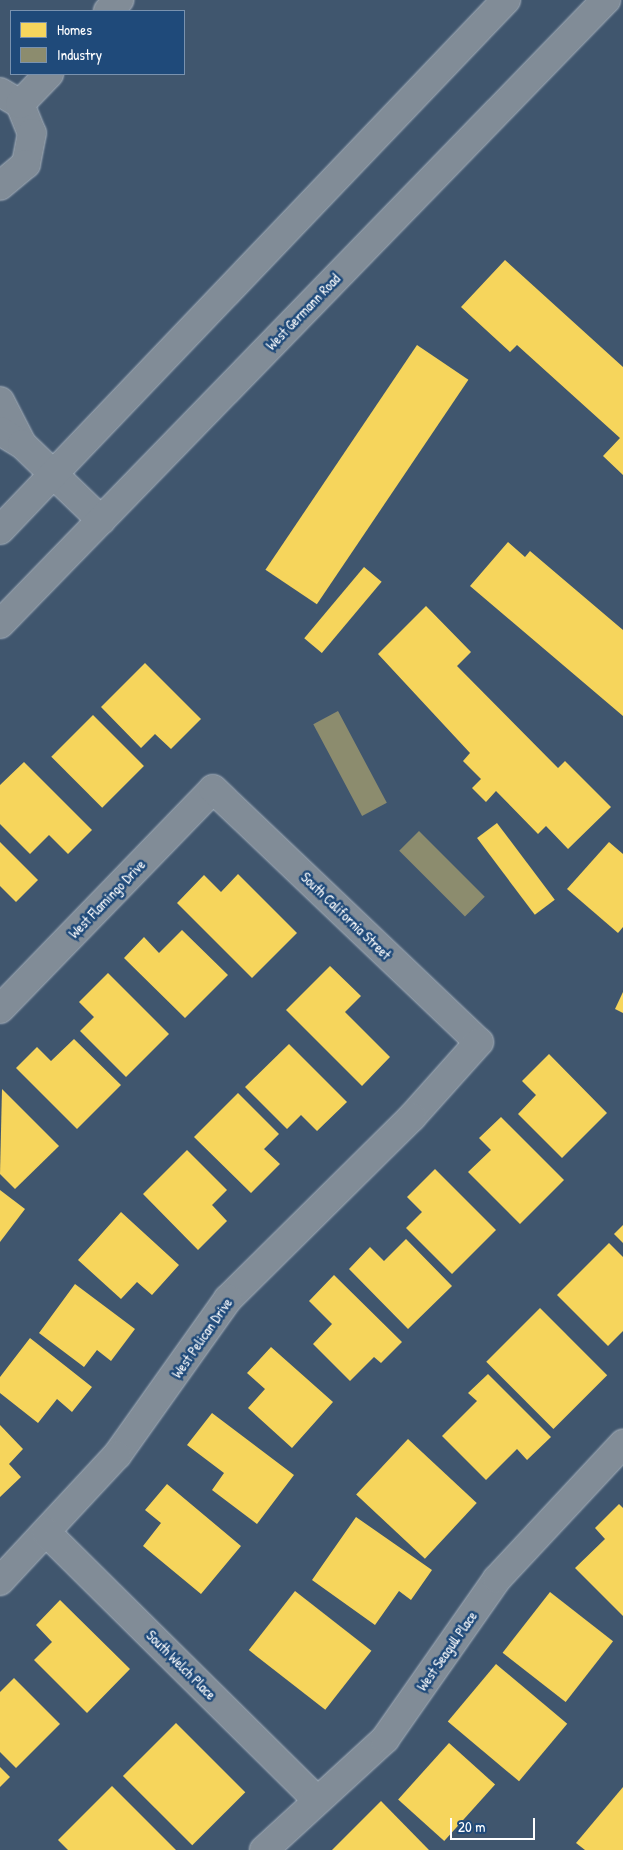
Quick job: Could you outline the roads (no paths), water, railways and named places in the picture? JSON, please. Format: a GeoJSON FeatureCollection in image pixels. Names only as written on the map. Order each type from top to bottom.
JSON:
{"type":"FeatureCollection","features":[{"type":"Feature","properties":{"kind":"street"},"geometry":{"type":"LineString","coordinates":[[109,10],[119,0]]}},
{"type":"Feature","properties":{"kind":"street"},"geometry":{"type":"LineString","coordinates":[[0,530],[506,0]]}},
{"type":"Feature","properties":{"kind":"street","name":"West Germann Road"},"geometry":{"type":"LineString","coordinates":[[0,624],[606,0]]}},
{"type":"Feature","properties":{"kind":"street"},"geometry":{"type":"LineString","coordinates":[[1,191],[16,176],[31,149],[32,133],[10,98],[47,75]]}},
{"type":"Feature","properties":{"kind":"street"},"geometry":{"type":"LineString","coordinates":[[0,401],[11,437],[101,520]]}},
{"type":"Feature","properties":{"kind":"street","name":"West Flamingo Drive"},"geometry":{"type":"LineString","coordinates":[[0,1009],[213,789]]}},
{"type":"Feature","properties":{"kind":"street","name":"South California Street"},"geometry":{"type":"LineString","coordinates":[[213,789],[479,1042]]}},
{"type":"Feature","properties":{"kind":"street","name":"West Pelican Drive"},"geometry":{"type":"LineString","coordinates":[[0,1581],[117,1455],[228,1299],[412,1117],[479,1042]]}},
{"type":"Feature","properties":{"kind":"street","name":"West Seagull Place"},"geometry":{"type":"LineString","coordinates":[[264,1850],[316,1799],[385,1739],[497,1580],[623,1444]]}},
{"type":"Feature","properties":{"kind":"street","name":"South Welch Place"},"geometry":{"type":"LineString","coordinates":[[46,1532],[316,1799]]}}]}
